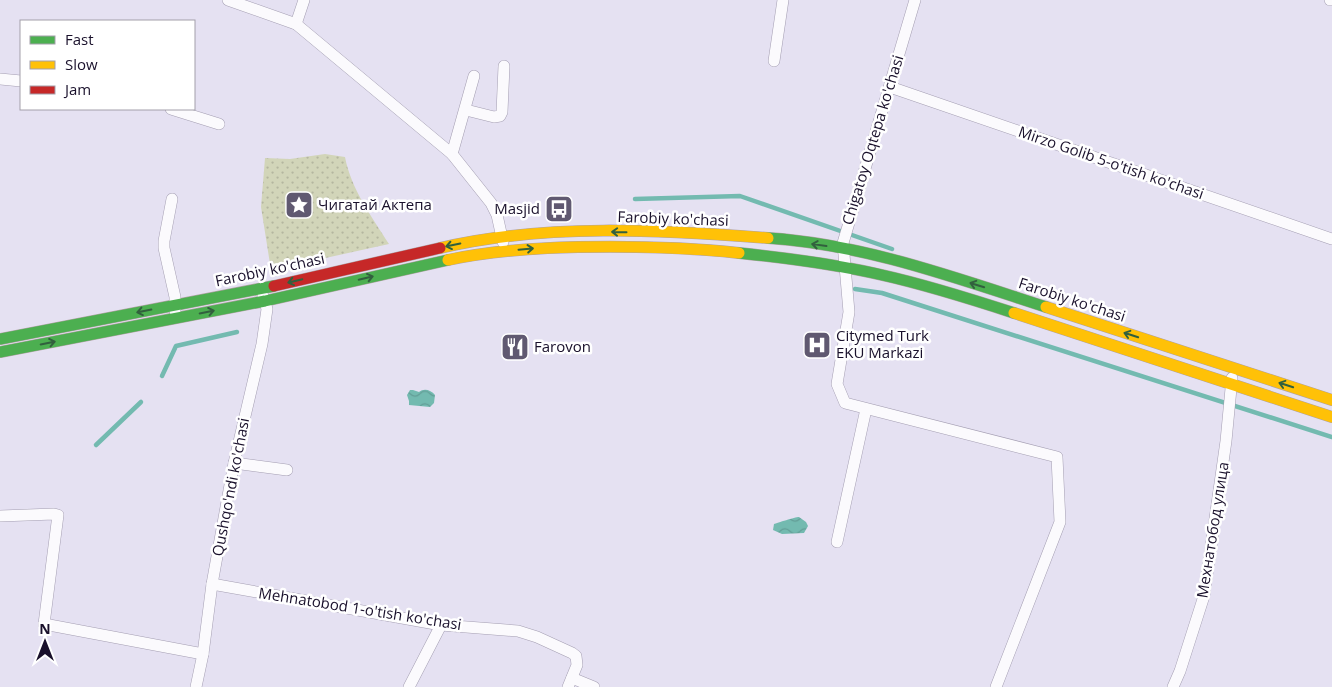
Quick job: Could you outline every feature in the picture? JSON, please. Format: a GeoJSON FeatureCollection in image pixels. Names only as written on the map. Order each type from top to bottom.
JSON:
{"type":"FeatureCollection","features":[{"type":"Feature","properties":{"kind":"main road","name":"Farobiy ko'chasi"},"geometry":{"type":"LineString","coordinates":[[0,339],[260,289],[460,243],[501,237],[572,231],[700,233],[772,238],[843,248],[895,260],[997,291],[1332,400]]}},
{"type":"Feature","properties":{"kind":"main road","name":"Farobiy ko'chasi"},"geometry":{"type":"LineString","coordinates":[[0,352],[265,301],[462,257],[505,251],[572,247],[691,248],[778,257],[884,275],[968,298],[1332,417]]}},
{"type":"Feature","properties":{"kind":"street"},"geometry":{"type":"LineString","coordinates":[[228,0],[296,24],[452,154],[491,203],[497,215],[505,251]]}},
{"type":"Feature","properties":{"kind":"street"},"geometry":{"type":"LineString","coordinates":[[296,24],[304,0]]}},
{"type":"Feature","properties":{"kind":"street"},"geometry":{"type":"LineString","coordinates":[[774,61],[783,0]]}},
{"type":"Feature","properties":{"kind":"street","name":"Chigatoy Oqtepa ko'chasi"},"geometry":{"type":"LineString","coordinates":[[866,409],[845,403],[837,384],[849,312],[842,243],[915,0]]}},
{"type":"Feature","properties":{"kind":"street"},"geometry":{"type":"LineString","coordinates":[[466,110],[494,117],[500,116],[502,112],[504,66]]}},
{"type":"Feature","properties":{"kind":"street"},"geometry":{"type":"LineString","coordinates":[[452,154],[466,110],[474,76]]}},
{"type":"Feature","properties":{"kind":"street"},"geometry":{"type":"LineString","coordinates":[[0,79],[20,81]]}},
{"type":"Feature","properties":{"kind":"street","name":"Mirzo Golib 5-o'tish ko'chasi"},"geometry":{"type":"LineString","coordinates":[[890,87],[1332,239]]}},
{"type":"Feature","properties":{"kind":"street"},"geometry":{"type":"LineString","coordinates":[[174,110],[219,124]]}},
{"type":"Feature","properties":{"kind":"street"},"geometry":{"type":"LineString","coordinates":[[172,199],[164,248],[175,297],[175,318]]}},
{"type":"Feature","properties":{"kind":"street","name":"Qushqo'ndi ko'chasi"},"geometry":{"type":"LineString","coordinates":[[196,687],[203,654],[212,584],[234,464],[262,344],[267,309],[260,289]]}},
{"type":"Feature","properties":{"kind":"street","name":"Мехнатобод улица"},"geometry":{"type":"LineString","coordinates":[[1173,687],[1204,596],[1226,441],[1232,368]]}},
{"type":"Feature","properties":{"kind":"street"},"geometry":{"type":"LineString","coordinates":[[837,542],[866,409],[1057,457],[1060,522],[996,687]]}},
{"type":"Feature","properties":{"kind":"street"},"geometry":{"type":"LineString","coordinates":[[234,464],[287,470]]}},
{"type":"Feature","properties":{"kind":"street"},"geometry":{"type":"LineString","coordinates":[[0,516],[58,515],[44,624],[203,654]]}},
{"type":"Feature","properties":{"kind":"street","name":"Mehnatobod 1-o'tish ko'chasi"},"geometry":{"type":"LineString","coordinates":[[212,584],[441,625],[518,631],[537,637],[572,653],[576,656],[577,665],[570,682],[594,687]]}},
{"type":"Feature","properties":{"kind":"street"},"geometry":{"type":"LineString","coordinates":[[409,687],[441,625]]}},
{"type":"Feature","properties":{"kind":"shaded area"},"geometry":{"type":"Polygon","coordinates":[[[325,154],[345,157],[357,191],[389,244],[271,270],[261,207],[265,158],[290,159],[325,154]]]}},
{"type":"Feature","properties":{"kind":"water"},"geometry":{"type":"Polygon","coordinates":[[[410,390],[419,392],[427,390],[432,392],[435,395],[434,403],[430,407],[409,405],[407,395],[410,390]]]}},
{"type":"Feature","properties":{"kind":"water"},"geometry":{"type":"Polygon","coordinates":[[[799,517],[808,526],[804,533],[782,534],[773,530],[774,524],[799,517]]]}},
{"type":"Feature","properties":{"kind":"waterway"},"geometry":{"type":"LineString","coordinates":[[635,199],[740,196],[892,249]]}},
{"type":"Feature","properties":{"kind":"waterway"},"geometry":{"type":"LineString","coordinates":[[855,289],[882,293],[1332,437]]}},
{"type":"Feature","properties":{"kind":"waterway"},"geometry":{"type":"LineString","coordinates":[[162,376],[176,346],[237,332]]}},
{"type":"Feature","properties":{"kind":"waterway"},"geometry":{"type":"LineString","coordinates":[[96,445],[141,402]]}},
{"type":"Feature","properties":{"kind":"traffic: fast"},"geometry":{"type":"LineString","coordinates":[[768,238],[804,241],[874,255],[944,274],[1046,307]]}},
{"type":"Feature","properties":{"kind":"traffic: fast"},"geometry":{"type":"LineString","coordinates":[[739,253],[864,271],[965,297],[1014,313]]}},
{"type":"Feature","properties":{"kind":"traffic: fast"},"geometry":{"type":"LineString","coordinates":[[0,352],[265,301],[448,260]]}},
{"type":"Feature","properties":{"kind":"traffic: fast"},"geometry":{"type":"LineString","coordinates":[[0,339],[274,286]]}},
{"type":"Feature","properties":{"kind":"traffic: slow"},"geometry":{"type":"LineString","coordinates":[[440,248],[480,240],[562,232],[645,231],[768,238]]}},
{"type":"Feature","properties":{"kind":"traffic: slow"},"geometry":{"type":"LineString","coordinates":[[448,260],[513,250],[578,247],[659,247],[739,253]]}},
{"type":"Feature","properties":{"kind":"traffic: slow"},"geometry":{"type":"LineString","coordinates":[[1046,307],[1332,400]]}},
{"type":"Feature","properties":{"kind":"traffic: slow"},"geometry":{"type":"LineString","coordinates":[[1014,313],[1332,417]]}},
{"type":"Feature","properties":{"kind":"traffic: jam"},"geometry":{"type":"LineString","coordinates":[[274,286],[440,248]]}},
{"type":"Feature","properties":{"kind":"place","name":"Чигатай Актепа"},"geometry":{"type":"Point","coordinates":[299,205]}},
{"type":"Feature","properties":{"kind":"place","name":"Masjid"},"geometry":{"type":"Point","coordinates":[559,209]}},
{"type":"Feature","properties":{"kind":"place","name":"Citymed Turk EKU Markazi"},"geometry":{"type":"Point","coordinates":[817,345]}},
{"type":"Feature","properties":{"kind":"place","name":"Farovon"},"geometry":{"type":"Point","coordinates":[515,347]}}]}
